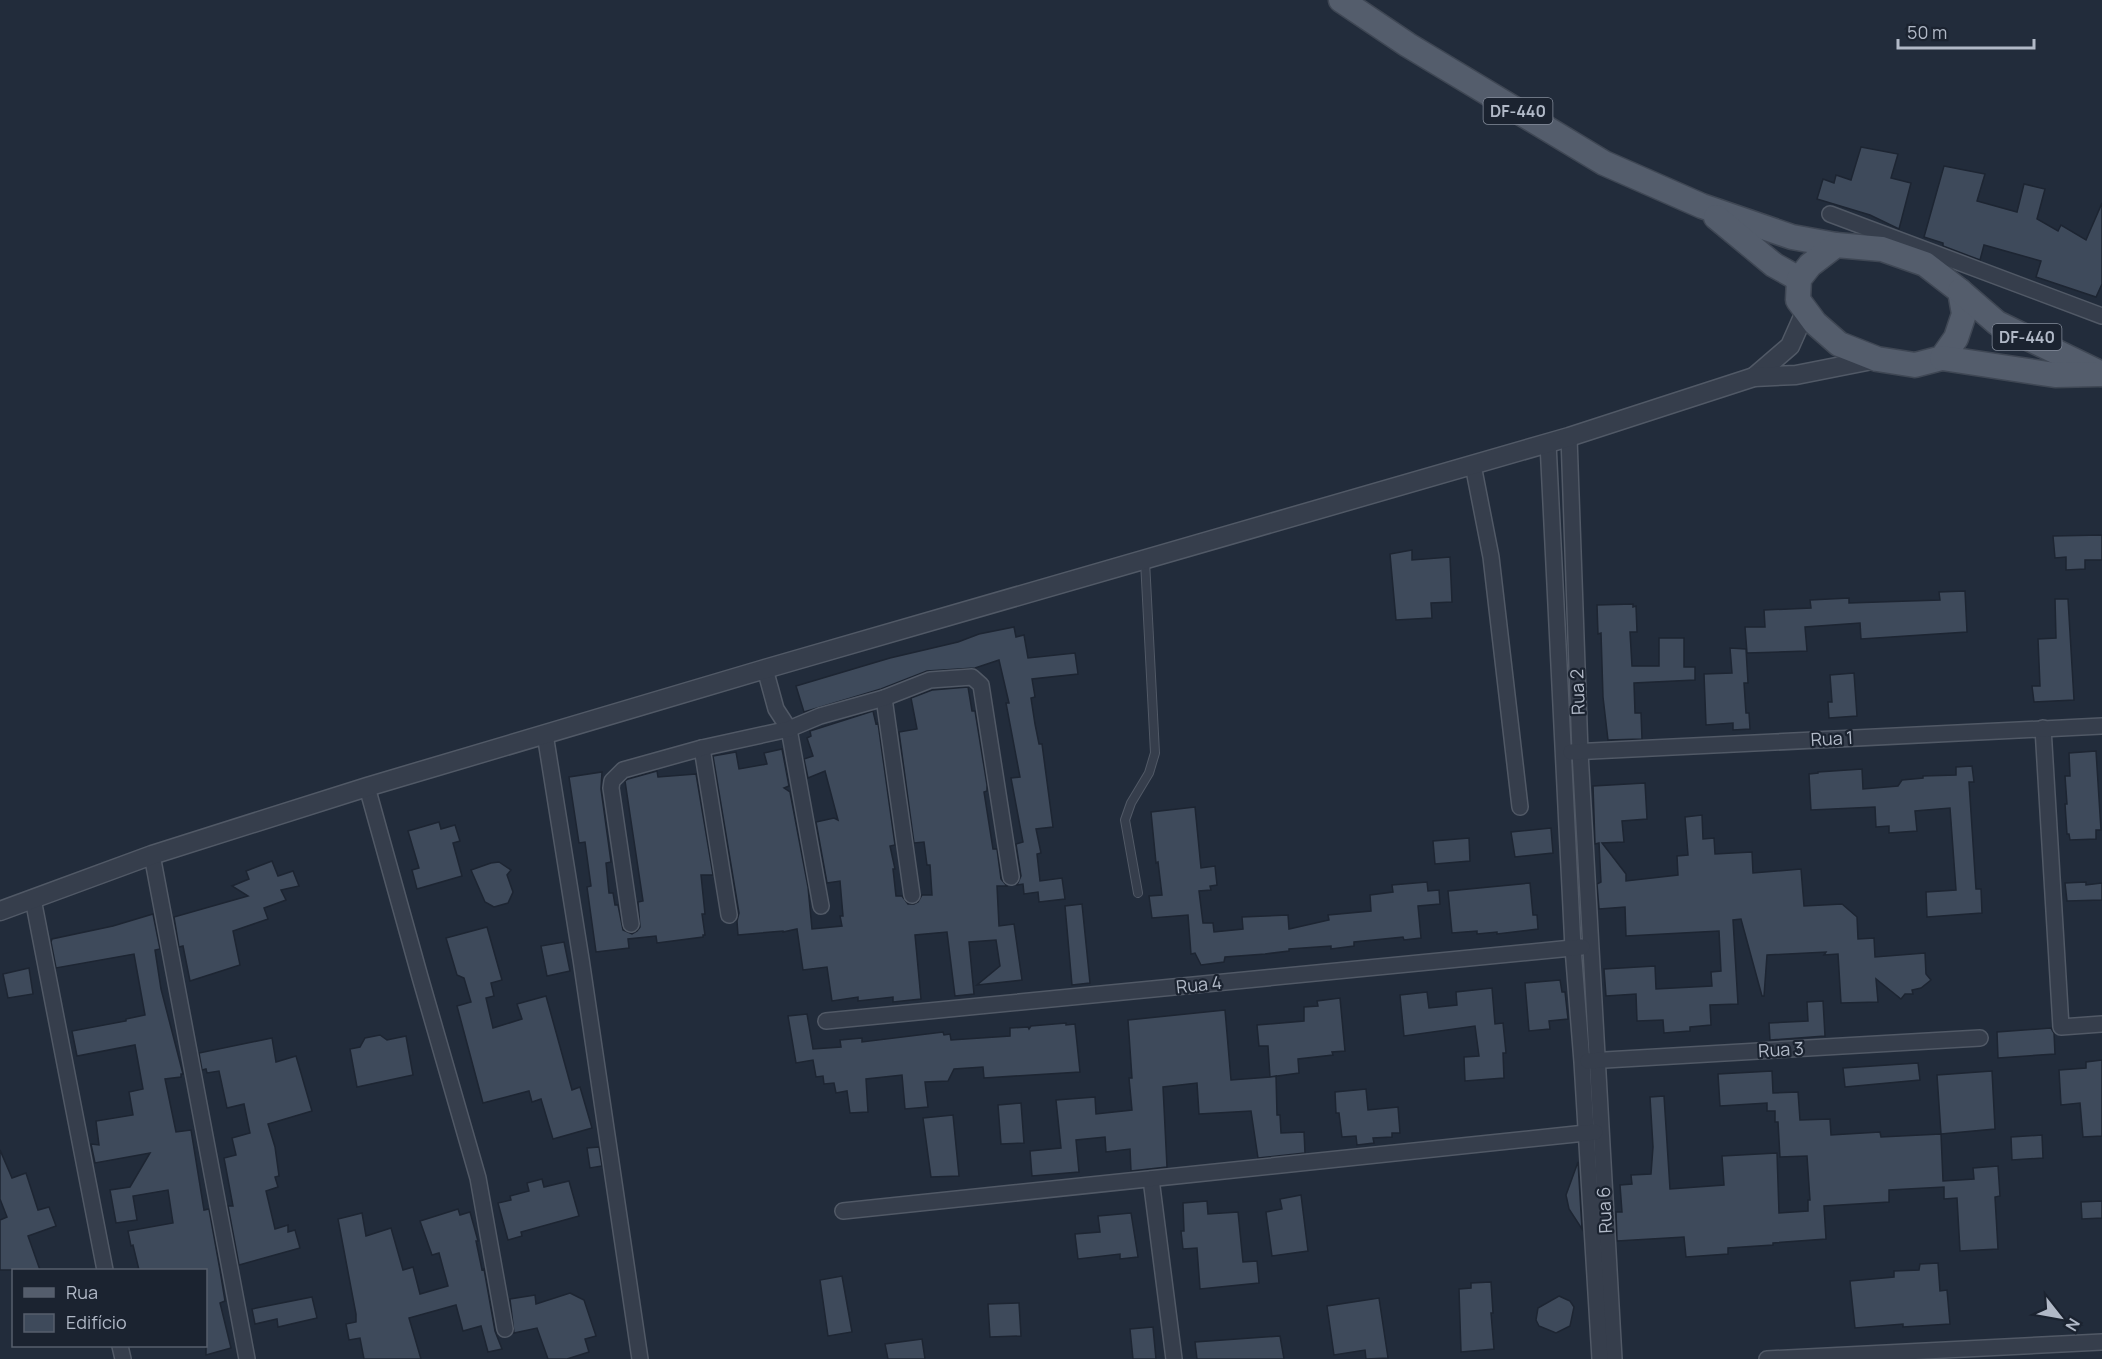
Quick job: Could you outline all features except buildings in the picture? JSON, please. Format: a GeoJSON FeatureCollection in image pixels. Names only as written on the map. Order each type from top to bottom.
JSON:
{"type":"FeatureCollection","features":[{"type":"Feature","properties":{"kind":"main road","name":"DF-440"},"geometry":{"type":"LineString","coordinates":[[1341,0],[1408,45],[1604,163],[1702,206],[1792,237],[1836,245]]}},
{"type":"Feature","properties":{"kind":"main road","name":"DF-440"},"geometry":{"type":"LineString","coordinates":[[1702,206],[1774,265],[1799,279]]}},
{"type":"Feature","properties":{"kind":"main road"},"geometry":{"type":"LineString","coordinates":[[1836,245],[1882,249],[1926,264],[1960,291],[1964,314],[1956,338],[1942,358],[1915,365],[1877,359],[1839,345],[1815,323],[1798,300],[1799,279],[1810,265],[1836,245]]}},
{"type":"Feature","properties":{"kind":"main road","name":"DF-440"},"geometry":{"type":"LineString","coordinates":[[1960,291],[1997,323],[2102,374]]}},
{"type":"Feature","properties":{"kind":"main road","name":"DF-440"},"geometry":{"type":"LineString","coordinates":[[1942,358],[2055,375],[2102,374]]}},
{"type":"Feature","properties":{"kind":"street"},"geometry":{"type":"LineString","coordinates":[[1830,214],[2102,316]]}},
{"type":"Feature","properties":{"kind":"street"},"geometry":{"type":"LineString","coordinates":[[1754,377],[1790,346],[1806,310]]}},
{"type":"Feature","properties":{"kind":"street"},"geometry":{"type":"LineString","coordinates":[[0,911],[152,855],[367,787],[765,669],[1569,437],[1754,377],[1796,375],[1877,359]]}},
{"type":"Feature","properties":{"kind":"street","name":"Rua 2"},"geometry":{"type":"LineString","coordinates":[[1569,437],[1580,752],[1591,946]]}},
{"type":"Feature","properties":{"kind":"street","name":"Rua 2"},"geometry":{"type":"LineString","coordinates":[[1548,443],[1573,948]]}},
{"type":"Feature","properties":{"kind":"street"},"geometry":{"type":"LineString","coordinates":[[1473,465],[1491,557],[1520,807]]}},
{"type":"Feature","properties":{"kind":"street"},"geometry":{"type":"LineString","coordinates":[[1555,590],[1574,589]]}},
{"type":"Feature","properties":{"kind":"street"},"geometry":{"type":"LineString","coordinates":[[765,669],[776,709],[789,729],[821,906]]}},
{"type":"Feature","properties":{"kind":"street"},"geometry":{"type":"LineString","coordinates":[[630,924],[612,802],[612,781],[623,770],[702,748],[789,729],[820,716],[884,698],[930,680],[972,677],[981,685],[1011,877]]}},
{"type":"Feature","properties":{"kind":"street"},"geometry":{"type":"LineString","coordinates":[[884,698],[912,895]]}},
{"type":"Feature","properties":{"kind":"street","name":"Rua 1"},"geometry":{"type":"LineString","coordinates":[[1562,753],[2102,726]]}},
{"type":"Feature","properties":{"kind":"street"},"geometry":{"type":"LineString","coordinates":[[2043,728],[2061,1027],[2102,1024]]}},
{"type":"Feature","properties":{"kind":"street"},"geometry":{"type":"LineString","coordinates":[[545,734],[583,971],[640,1359]]}},
{"type":"Feature","properties":{"kind":"street"},"geometry":{"type":"LineString","coordinates":[[702,748],[729,915]]}},
{"type":"Feature","properties":{"kind":"street"},"geometry":{"type":"LineString","coordinates":[[367,787],[478,1178],[505,1329]]}},
{"type":"Feature","properties":{"kind":"street"},"geometry":{"type":"LineString","coordinates":[[1567,843],[1585,845]]}},
{"type":"Feature","properties":{"kind":"street"},"geometry":{"type":"LineString","coordinates":[[152,855],[247,1359]]}},
{"type":"Feature","properties":{"kind":"street"},"geometry":{"type":"LineString","coordinates":[[33,899],[105,1269]]}},
{"type":"Feature","properties":{"kind":"street"},"geometry":{"type":"LineString","coordinates":[[1589,1061],[1586,1012],[1591,946]]}},
{"type":"Feature","properties":{"kind":"street","name":"Rua 4"},"geometry":{"type":"LineString","coordinates":[[826,1021],[1591,946]]}},
{"type":"Feature","properties":{"kind":"street"},"geometry":{"type":"LineString","coordinates":[[1573,948],[1586,1012]]}},
{"type":"Feature","properties":{"kind":"street","name":"Rua 3"},"geometry":{"type":"LineString","coordinates":[[1589,1061],[1980,1038]]}},
{"type":"Feature","properties":{"kind":"street","name":"Rua 6"},"geometry":{"type":"LineString","coordinates":[[1589,1061],[1614,1359]]}},
{"type":"Feature","properties":{"kind":"street"},"geometry":{"type":"LineString","coordinates":[[843,1211],[1594,1132]]}},
{"type":"Feature","properties":{"kind":"street","name":"Rua 6"},"geometry":{"type":"LineString","coordinates":[[1594,1132],[1600,1359]]}},
{"type":"Feature","properties":{"kind":"street"},"geometry":{"type":"LineString","coordinates":[[1151,1179],[1174,1359]]}},
{"type":"Feature","properties":{"kind":"street"},"geometry":{"type":"LineString","coordinates":[[1767,1359],[2102,1342]]}},
{"type":"Feature","properties":{"kind":"lane"},"geometry":{"type":"LineString","coordinates":[[1138,893],[1125,820],[1131,803],[1149,773],[1155,753],[1144,560]]}}]}
